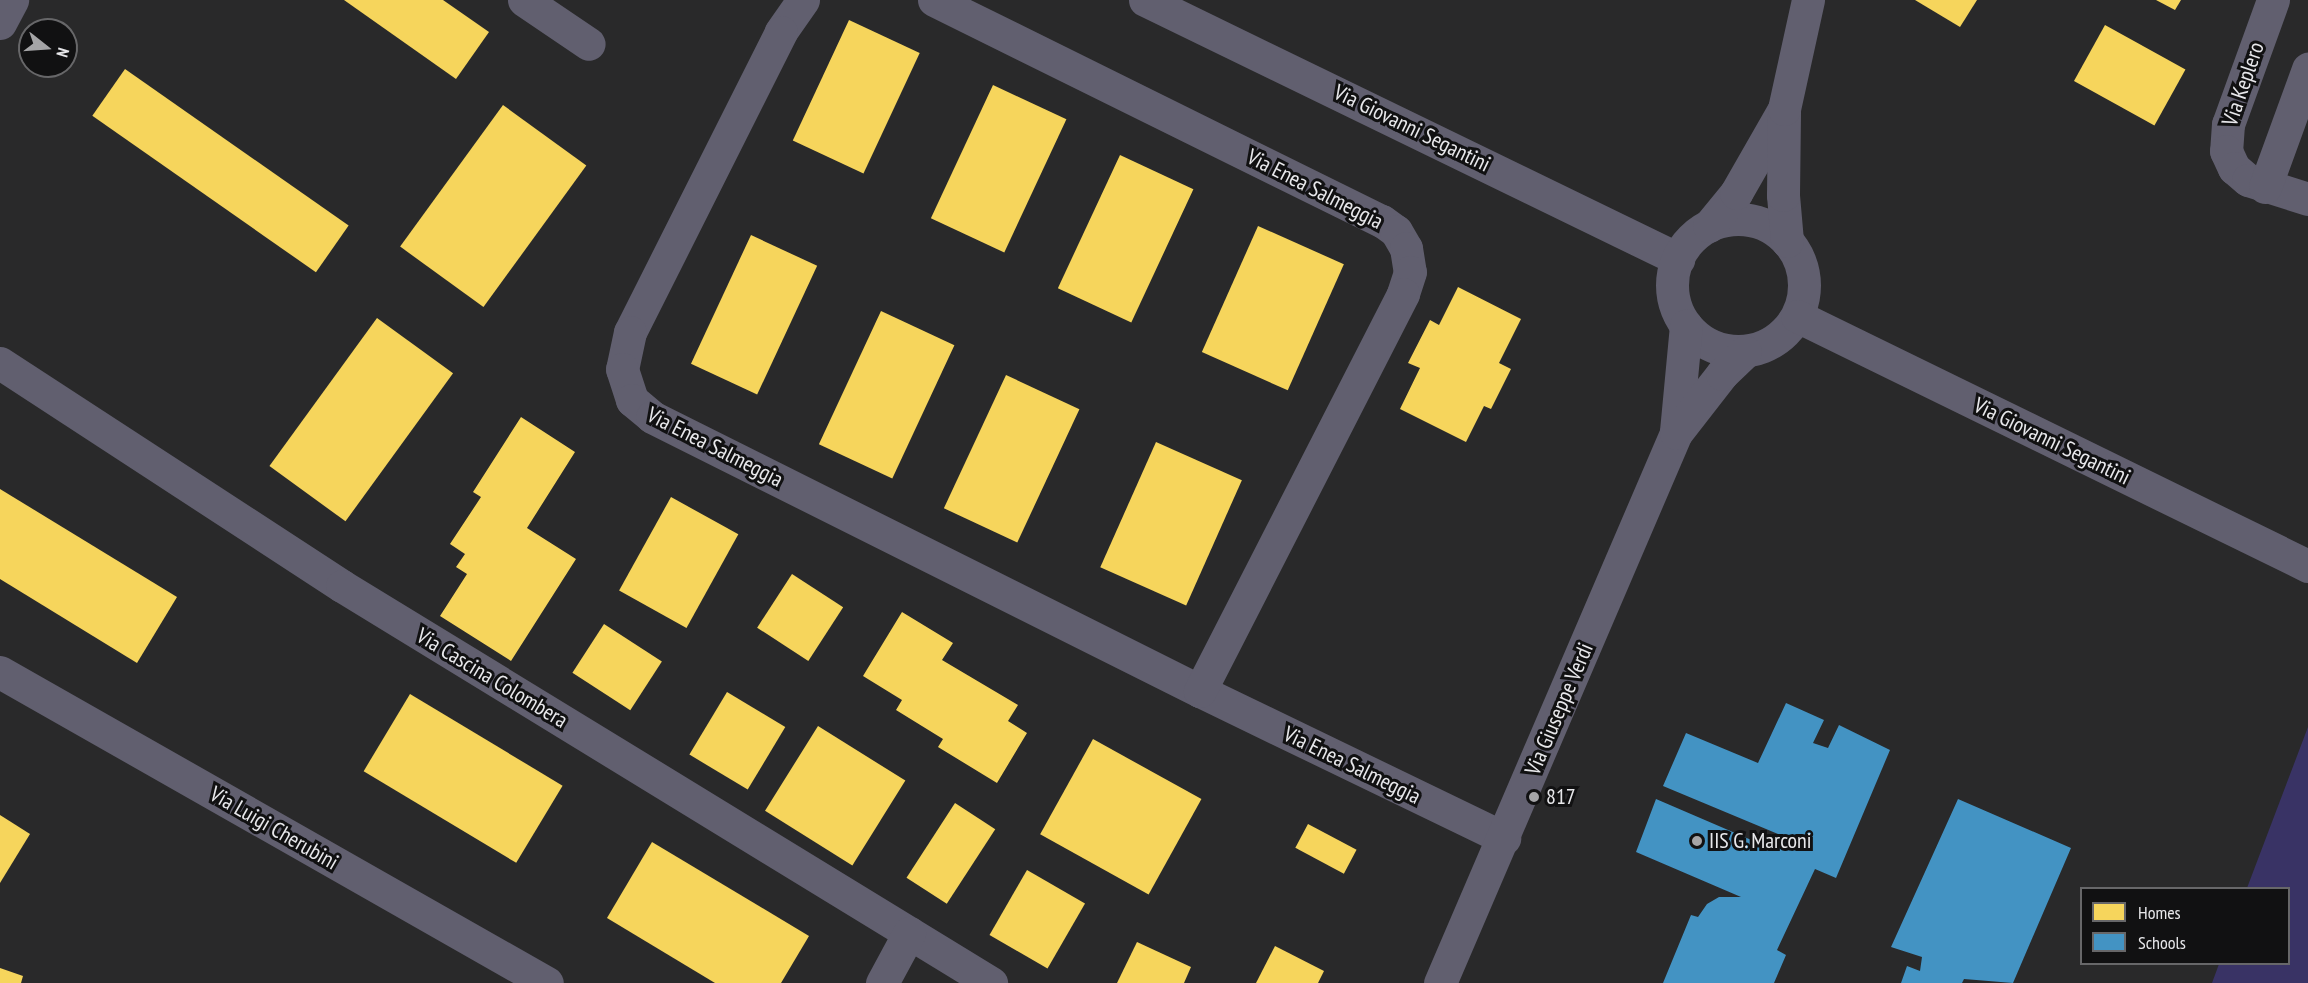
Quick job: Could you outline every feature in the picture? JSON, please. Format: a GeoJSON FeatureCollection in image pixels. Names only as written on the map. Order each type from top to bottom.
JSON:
{"type":"FeatureCollection","features":[{"type":"Feature","properties":{"kind":"street"},"geometry":{"type":"LineString","coordinates":[[0,23],[12,0]]}},
{"type":"Feature","properties":{"kind":"street"},"geometry":{"type":"LineString","coordinates":[[524,0],[589,44]]}},
{"type":"Feature","properties":{"kind":"street","name":"Via Enea Salmeggia"},"geometry":{"type":"LineString","coordinates":[[803,0],[781,32],[630,332],[622,369],[632,400],[652,417],[1200,691],[1504,838]]}},
{"type":"Feature","properties":{"kind":"street","name":"Via Enea Salmeggia"},"geometry":{"type":"LineString","coordinates":[[934,0],[1382,220],[1396,231],[1406,248],[1410,272],[1403,294],[1200,691]]}},
{"type":"Feature","properties":{"kind":"street","name":"Via Giovanni Segantini"},"geometry":{"type":"LineString","coordinates":[[1144,0],[1678,259]]}},
{"type":"Feature","properties":{"kind":"street"},"geometry":{"type":"LineString","coordinates":[[1787,241],[1783,195],[1784,109],[1808,0]]}},
{"type":"Feature","properties":{"kind":"street","name":"Via Keplero"},"geometry":{"type":"LineString","coordinates":[[2273,0],[2225,143],[2229,160],[2241,175],[2265,187],[2308,199]]}},
{"type":"Feature","properties":{"kind":"street"},"geometry":{"type":"LineString","coordinates":[[2265,187],[2308,69]]}},
{"type":"Feature","properties":{"kind":"street"},"geometry":{"type":"LineString","coordinates":[[1709,226],[1729,220],[1750,220],[1770,228],[1787,241],[1797,254],[1804,285],[1797,316],[1784,334],[1765,346],[1744,351],[1722,350],[1702,341],[1686,326],[1675,305],[1672,282],[1678,259],[1690,240],[1709,226],[1736,193],[1784,109]]}},
{"type":"Feature","properties":{"kind":"street","name":"Via Giovanni Segantini"},"geometry":{"type":"LineString","coordinates":[[1797,316],[2308,566]]}},
{"type":"Feature","properties":{"kind":"street","name":"Via Giuseppe Verdi"},"geometry":{"type":"LineString","coordinates":[[1676,433],[1686,326]]}},
{"type":"Feature","properties":{"kind":"street","name":"Via Giuseppe Verdi"},"geometry":{"type":"LineString","coordinates":[[1440,983],[1676,433],[1722,374],[1744,351]]}},
{"type":"Feature","properties":{"kind":"street","name":"Via Cascina Colombera"},"geometry":{"type":"LineString","coordinates":[[0,363],[342,586],[991,983]]}},
{"type":"Feature","properties":{"kind":"street","name":"Via Luigi Cherubini"},"geometry":{"type":"LineString","coordinates":[[0,672],[547,983]]}},
{"type":"Feature","properties":{"kind":"street"},"geometry":{"type":"LineString","coordinates":[[882,983],[909,933]]}},
{"type":"Feature","properties":{"kind":"shaded area"},"geometry":{"type":"Polygon","coordinates":[[[2308,727],[2308,983],[2212,983],[2219,965],[2290,965],[2290,887],[2247,887],[2308,727]]]}},
{"type":"Feature","properties":{"kind":"building: Homes"},"geometry":{"type":"Polygon","coordinates":[[[344,0],[443,0],[489,32],[456,79],[344,0]]]}},
{"type":"Feature","properties":{"kind":"building: Homes"},"geometry":{"type":"Polygon","coordinates":[[[1915,0],[1977,0],[1960,27],[1915,0]]]}},
{"type":"Feature","properties":{"kind":"building: Homes"},"geometry":{"type":"Polygon","coordinates":[[[2156,0],[2181,0],[2175,10],[2156,0]]]}},
{"type":"Feature","properties":{"kind":"building: Homes"},"geometry":{"type":"Polygon","coordinates":[[[849,20],[920,53],[863,174],[793,141],[849,20]]]}},
{"type":"Feature","properties":{"kind":"building: Homes"},"geometry":{"type":"Polygon","coordinates":[[[2105,25],[2185,70],[2154,126],[2074,81],[2105,25]]]}},
{"type":"Feature","properties":{"kind":"building: Homes"},"geometry":{"type":"Polygon","coordinates":[[[125,69],[349,226],[316,272],[92,116],[125,69]]]}},
{"type":"Feature","properties":{"kind":"building: Homes"},"geometry":{"type":"Polygon","coordinates":[[[993,85],[1066,119],[1004,252],[931,218],[993,85]]]}},
{"type":"Feature","properties":{"kind":"building: Homes"},"geometry":{"type":"Polygon","coordinates":[[[503,105],[586,166],[483,307],[400,247],[503,105]]]}},
{"type":"Feature","properties":{"kind":"building: Homes"},"geometry":{"type":"Polygon","coordinates":[[[1120,155],[1193,189],[1131,322],[1058,288],[1120,155]]]}},
{"type":"Feature","properties":{"kind":"building: Homes"},"geometry":{"type":"Polygon","coordinates":[[[1258,226],[1344,264],[1288,390],[1202,352],[1258,226]]]}},
{"type":"Feature","properties":{"kind":"building: Homes"},"geometry":{"type":"Polygon","coordinates":[[[751,235],[817,266],[757,395],[691,364],[751,235]]]}},
{"type":"Feature","properties":{"kind":"building: Homes"},"geometry":{"type":"Polygon","coordinates":[[[1458,287],[1521,319],[1499,363],[1511,369],[1491,409],[1484,406],[1466,442],[1400,409],[1420,368],[1408,363],[1430,320],[1439,325],[1458,287]]]}},
{"type":"Feature","properties":{"kind":"building: Homes"},"geometry":{"type":"Polygon","coordinates":[[[881,311],[954,345],[892,478],[819,444],[881,311]]]}},
{"type":"Feature","properties":{"kind":"building: Homes"},"geometry":{"type":"Polygon","coordinates":[[[377,318],[453,373],[345,521],[269,466],[377,318]]]}},
{"type":"Feature","properties":{"kind":"building: Homes"},"geometry":{"type":"Polygon","coordinates":[[[1006,375],[1079,409],[1017,542],[944,508],[1006,375]]]}},
{"type":"Feature","properties":{"kind":"building: Homes"},"geometry":{"type":"Polygon","coordinates":[[[521,417],[575,452],[527,528],[576,559],[511,661],[440,616],[467,574],[456,567],[465,554],[450,544],[481,497],[473,492],[521,417]]]}},
{"type":"Feature","properties":{"kind":"building: Homes"},"geometry":{"type":"Polygon","coordinates":[[[1156,442],[1242,480],[1186,605],[1100,567],[1156,442]]]}},
{"type":"Feature","properties":{"kind":"building: Homes"},"geometry":{"type":"Polygon","coordinates":[[[0,489],[177,597],[137,663],[0,579],[0,489]]]}},
{"type":"Feature","properties":{"kind":"building: Homes"},"geometry":{"type":"Polygon","coordinates":[[[671,497],[738,534],[686,628],[619,591],[671,497]]]}},
{"type":"Feature","properties":{"kind":"building: Homes"},"geometry":{"type":"Polygon","coordinates":[[[792,574],[843,607],[808,661],[757,628],[792,574]]]}},
{"type":"Feature","properties":{"kind":"building: Homes"},"geometry":{"type":"Polygon","coordinates":[[[902,612],[953,643],[942,660],[1018,705],[1008,721],[1027,733],[997,783],[938,747],[943,739],[896,710],[902,700],[863,676],[902,612]]]}},
{"type":"Feature","properties":{"kind":"building: Homes"},"geometry":{"type":"Polygon","coordinates":[[[604,624],[662,662],[630,710],[572,673],[604,624]]]}},
{"type":"Feature","properties":{"kind":"building: Homes"},"geometry":{"type":"Polygon","coordinates":[[[727,692],[785,727],[748,790],[689,755],[727,692]]]}},
{"type":"Feature","properties":{"kind":"building: Homes"},"geometry":{"type":"Polygon","coordinates":[[[410,694],[563,786],[516,863],[364,771],[410,694]]]}},
{"type":"Feature","properties":{"kind":"building: Homes"},"geometry":{"type":"Polygon","coordinates":[[[818,726],[905,781],[852,865],[765,811],[818,726]]]}},
{"type":"Feature","properties":{"kind":"building: Homes"},"geometry":{"type":"Polygon","coordinates":[[[1093,739],[1201,799],[1149,894],[1040,834],[1093,739]]]}},
{"type":"Feature","properties":{"kind":"building: Homes"},"geometry":{"type":"Polygon","coordinates":[[[955,803],[995,829],[947,904],[907,878],[955,803]]]}},
{"type":"Feature","properties":{"kind":"building: Homes"},"geometry":{"type":"Polygon","coordinates":[[[0,815],[30,834],[0,883],[0,815]]]}},
{"type":"Feature","properties":{"kind":"building: Homes"},"geometry":{"type":"Polygon","coordinates":[[[1308,824],[1357,850],[1344,874],[1295,848],[1308,824]]]}},
{"type":"Feature","properties":{"kind":"building: Homes"},"geometry":{"type":"Polygon","coordinates":[[[652,842],[809,936],[781,983],[715,983],[607,918],[652,842]]]}},
{"type":"Feature","properties":{"kind":"building: Homes"},"geometry":{"type":"Polygon","coordinates":[[[1027,870],[1085,904],[1048,968],[990,935],[1027,870]]]}},
{"type":"Feature","properties":{"kind":"building: Homes"},"geometry":{"type":"Polygon","coordinates":[[[1137,942],[1191,967],[1184,983],[1117,983],[1137,942]]]}},
{"type":"Feature","properties":{"kind":"building: Homes"},"geometry":{"type":"Polygon","coordinates":[[[1275,946],[1324,971],[1318,983],[1256,983],[1275,946]]]}},
{"type":"Feature","properties":{"kind":"building: Homes"},"geometry":{"type":"Polygon","coordinates":[[[0,968],[23,976],[21,983],[0,983],[0,968]]]}},
{"type":"Feature","properties":{"kind":"building: Schools","name":"IIS G. Marconi"},"geometry":{"type":"Polygon","coordinates":[[[1786,703],[1824,720],[1813,743],[1828,748],[1839,725],[1890,750],[1836,878],[1815,869],[1777,950],[1786,955],[1774,983],[1663,983],[1691,915],[1698,917],[1707,904],[1719,897],[1741,897],[1636,852],[1656,799],[1770,848],[1778,834],[1663,786],[1686,733],[1758,763],[1786,703]]]}},
{"type":"Feature","properties":{"kind":"building: Schools"},"geometry":{"type":"Polygon","coordinates":[[[1958,799],[2071,848],[2013,983],[1964,979],[1962,983],[1901,983],[1907,966],[1920,971],[1922,957],[1891,947],[1958,799]]]}},
{"type":"Feature","properties":{"kind":"place","name":"817"},"geometry":{"type":"Point","coordinates":[1534,797]}},
{"type":"Feature","properties":{"kind":"place","name":"IIS G. Marconi"},"geometry":{"type":"Point","coordinates":[1697,841]}}]}
